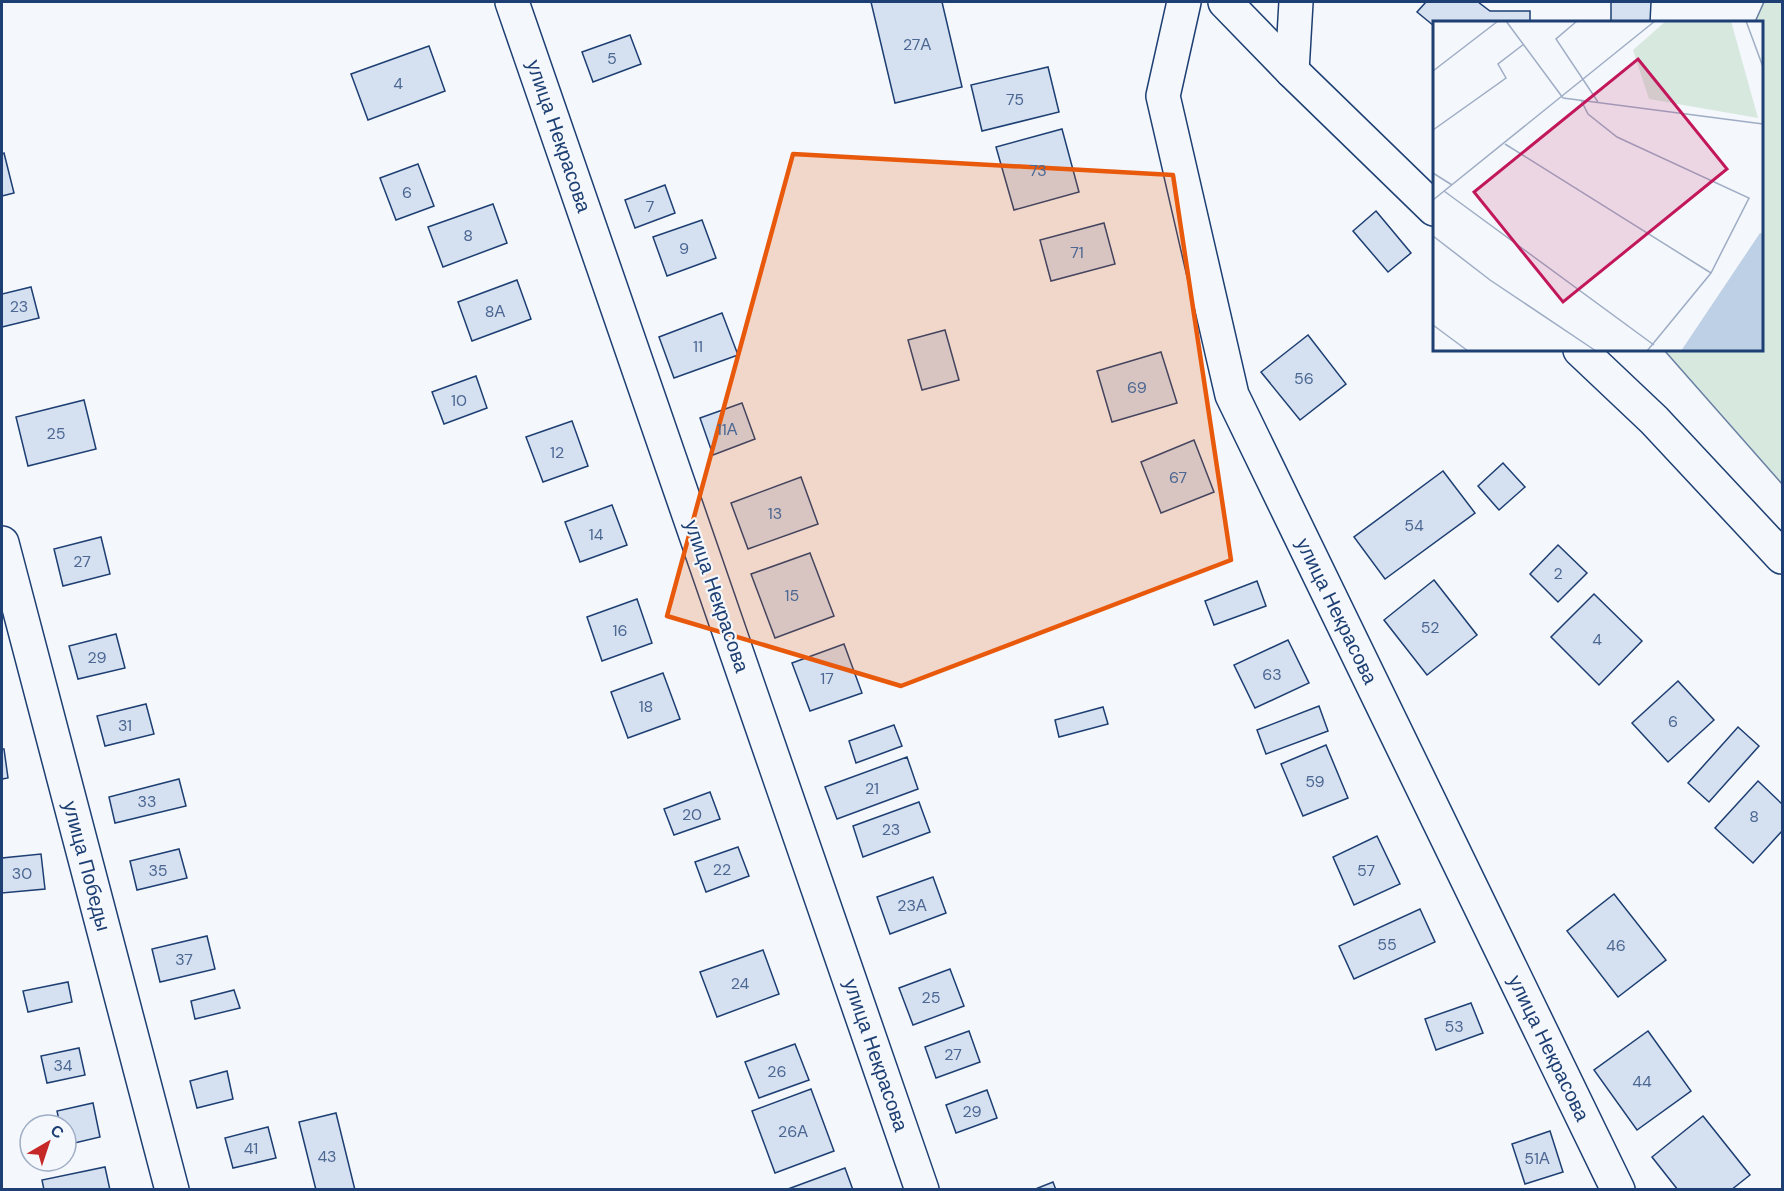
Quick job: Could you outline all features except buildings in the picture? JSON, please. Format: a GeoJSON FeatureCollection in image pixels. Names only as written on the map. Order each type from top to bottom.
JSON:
{"type":"FeatureCollection","features":[{"type":"Feature","properties":{"kind":"street","name":"улица Некрасова"},"geometry":{"type":"LineString","coordinates":[[512,2],[922,1190]]}},
{"type":"Feature","properties":{"kind":"street","name":"улица Некрасова"},"geometry":{"type":"LineString","coordinates":[[1184,2],[1163,96],[1232,395],[1618,1190]]}},
{"type":"Feature","properties":{"kind":"street"},"geometry":{"type":"LineString","coordinates":[[1225,2],[1292,71],[1433,207]]}},
{"type":"Feature","properties":{"kind":"street"},"geometry":{"type":"LineString","coordinates":[[1292,71],[1296,2]]}},
{"type":"Feature","properties":{"kind":"street"},"geometry":{"type":"LineString","coordinates":[[1581,351],[1654,420],[1782,557]]}},
{"type":"Feature","properties":{"kind":"street","name":"улица Победы"},"geometry":{"type":"LineString","coordinates":[[2,543],[172,1190]]}},
{"type":"Feature","properties":{"kind":"highlighted area"},"geometry":{"type":"Polygon","coordinates":[[[793,154],[1173,175],[1231,560],[901,686],[667,616],[793,154]]]}},
{"type":"Feature","properties":{"kind":"shaded area"},"geometry":{"type":"Polygon","coordinates":[[[1764,2],[1782,2],[1782,484],[1665,351],[1763,351],[1763,21],[1755,21],[1764,2]]]}}]}
